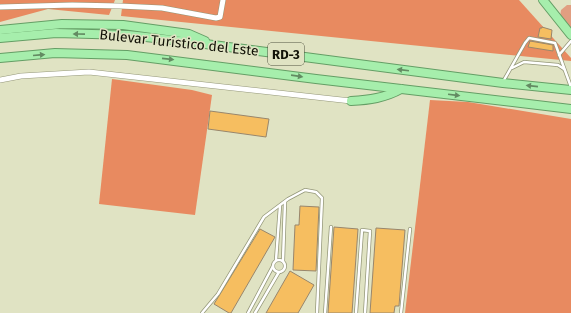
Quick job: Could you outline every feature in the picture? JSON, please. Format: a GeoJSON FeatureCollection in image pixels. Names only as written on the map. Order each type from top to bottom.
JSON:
{"type":"FeatureCollection","features":[{"type":"Feature","properties":{"kind":"highway"},"geometry":{"type":"LineString","coordinates":[[543,0],[571,35]]}},
{"type":"Feature","properties":{"kind":"highway"},"geometry":{"type":"LineString","coordinates":[[0,30],[62,24],[123,25],[189,34],[215,45]]}},
{"type":"Feature","properties":{"kind":"highway","name":"Bulevar Turístico del Este"},"geometry":{"type":"LineString","coordinates":[[0,38],[56,33],[128,35],[503,83],[571,88]]}},
{"type":"Feature","properties":{"kind":"highway","name":"Bulevar Turístico del Este"},"geometry":{"type":"LineString","coordinates":[[0,58],[55,53],[127,55],[571,109]]}},
{"type":"Feature","properties":{"kind":"highway"},"geometry":{"type":"LineString","coordinates":[[351,101],[384,96],[401,89]]}},
{"type":"Feature","properties":{"kind":"street"},"geometry":{"type":"LineString","coordinates":[[0,7],[120,6],[162,8],[216,18],[220,17],[223,0]]}},
{"type":"Feature","properties":{"kind":"street"},"geometry":{"type":"LineString","coordinates":[[0,80],[21,76],[89,72],[351,101]]}},
{"type":"Feature","properties":{"kind":"lane"},"geometry":{"type":"LineString","coordinates":[[503,83],[529,38],[555,43],[571,88]]}},
{"type":"Feature","properties":{"kind":"lane"},"geometry":{"type":"LineString","coordinates":[[559,55],[571,41]]}},
{"type":"Feature","properties":{"kind":"lane"},"geometry":{"type":"LineString","coordinates":[[511,68],[524,62],[558,65],[564,70]]}},
{"type":"Feature","properties":{"kind":"lane"},"geometry":{"type":"LineString","coordinates":[[202,313],[218,294],[262,219],[285,202],[305,190],[316,192],[322,198],[317,313]]}},
{"type":"Feature","properties":{"kind":"lane"},"geometry":{"type":"LineString","coordinates":[[255,313],[279,272],[283,271],[285,268],[283,261],[285,202]]}},
{"type":"Feature","properties":{"kind":"lane"},"geometry":{"type":"LineString","coordinates":[[248,313],[276,260],[280,206]]}},
{"type":"Feature","properties":{"kind":"lane"},"geometry":{"type":"LineString","coordinates":[[325,313],[331,227]]}},
{"type":"Feature","properties":{"kind":"lane"},"geometry":{"type":"LineString","coordinates":[[401,313],[410,229]]}},
{"type":"Feature","properties":{"kind":"lane"},"geometry":{"type":"LineString","coordinates":[[356,313],[362,230],[370,231],[365,313]]}},
{"type":"Feature","properties":{"kind":"lane"},"geometry":{"type":"LineString","coordinates":[[276,260],[283,261]]}},
{"type":"Feature","properties":{"kind":"lane"},"geometry":{"type":"LineString","coordinates":[[273,266],[275,270],[279,272]]}},
{"type":"Feature","properties":{"kind":"shaded area"},"geometry":{"type":"Polygon","coordinates":[[[0,0],[115,0],[109,15],[48,9],[0,22],[0,0]]]}},
{"type":"Feature","properties":{"kind":"shaded area"},"geometry":{"type":"Polygon","coordinates":[[[123,0],[519,0],[571,58],[571,61],[121,16],[123,0]]]}},
{"type":"Feature","properties":{"kind":"shaded area"},"geometry":{"type":"Polygon","coordinates":[[[567,5],[571,5],[571,30],[560,17],[561,10],[567,5]]]}},
{"type":"Feature","properties":{"kind":"shaded area"},"geometry":{"type":"Polygon","coordinates":[[[112,79],[192,90],[212,95],[195,215],[99,204],[112,79]]]}},
{"type":"Feature","properties":{"kind":"shaded area"},"geometry":{"type":"Polygon","coordinates":[[[430,100],[468,102],[571,119],[571,313],[405,313],[430,100]]]}},
{"type":"Feature","properties":{"kind":"building"},"geometry":{"type":"Polygon","coordinates":[[[542,27],[552,30],[551,39],[538,37],[540,28],[542,27]]]}},
{"type":"Feature","properties":{"kind":"building"},"geometry":{"type":"Polygon","coordinates":[[[530,41],[553,45],[553,51],[528,47],[530,41]]]}},
{"type":"Feature","properties":{"kind":"building"},"geometry":{"type":"Polygon","coordinates":[[[210,111],[269,119],[266,137],[208,129],[210,111]]]}},
{"type":"Feature","properties":{"kind":"building"},"geometry":{"type":"Polygon","coordinates":[[[300,206],[319,207],[316,271],[293,270],[295,225],[299,225],[300,206]]]}},
{"type":"Feature","properties":{"kind":"building"},"geometry":{"type":"Polygon","coordinates":[[[334,227],[358,229],[352,313],[328,313],[334,227]]]}},
{"type":"Feature","properties":{"kind":"building"},"geometry":{"type":"Polygon","coordinates":[[[376,228],[405,230],[399,306],[395,306],[394,313],[370,313],[376,228]]]}},
{"type":"Feature","properties":{"kind":"building"},"geometry":{"type":"Polygon","coordinates":[[[260,229],[275,237],[231,313],[229,313],[214,304],[260,229]]]}},
{"type":"Feature","properties":{"kind":"building"},"geometry":{"type":"Polygon","coordinates":[[[290,271],[314,285],[298,313],[266,313],[290,271]]]}}]}
